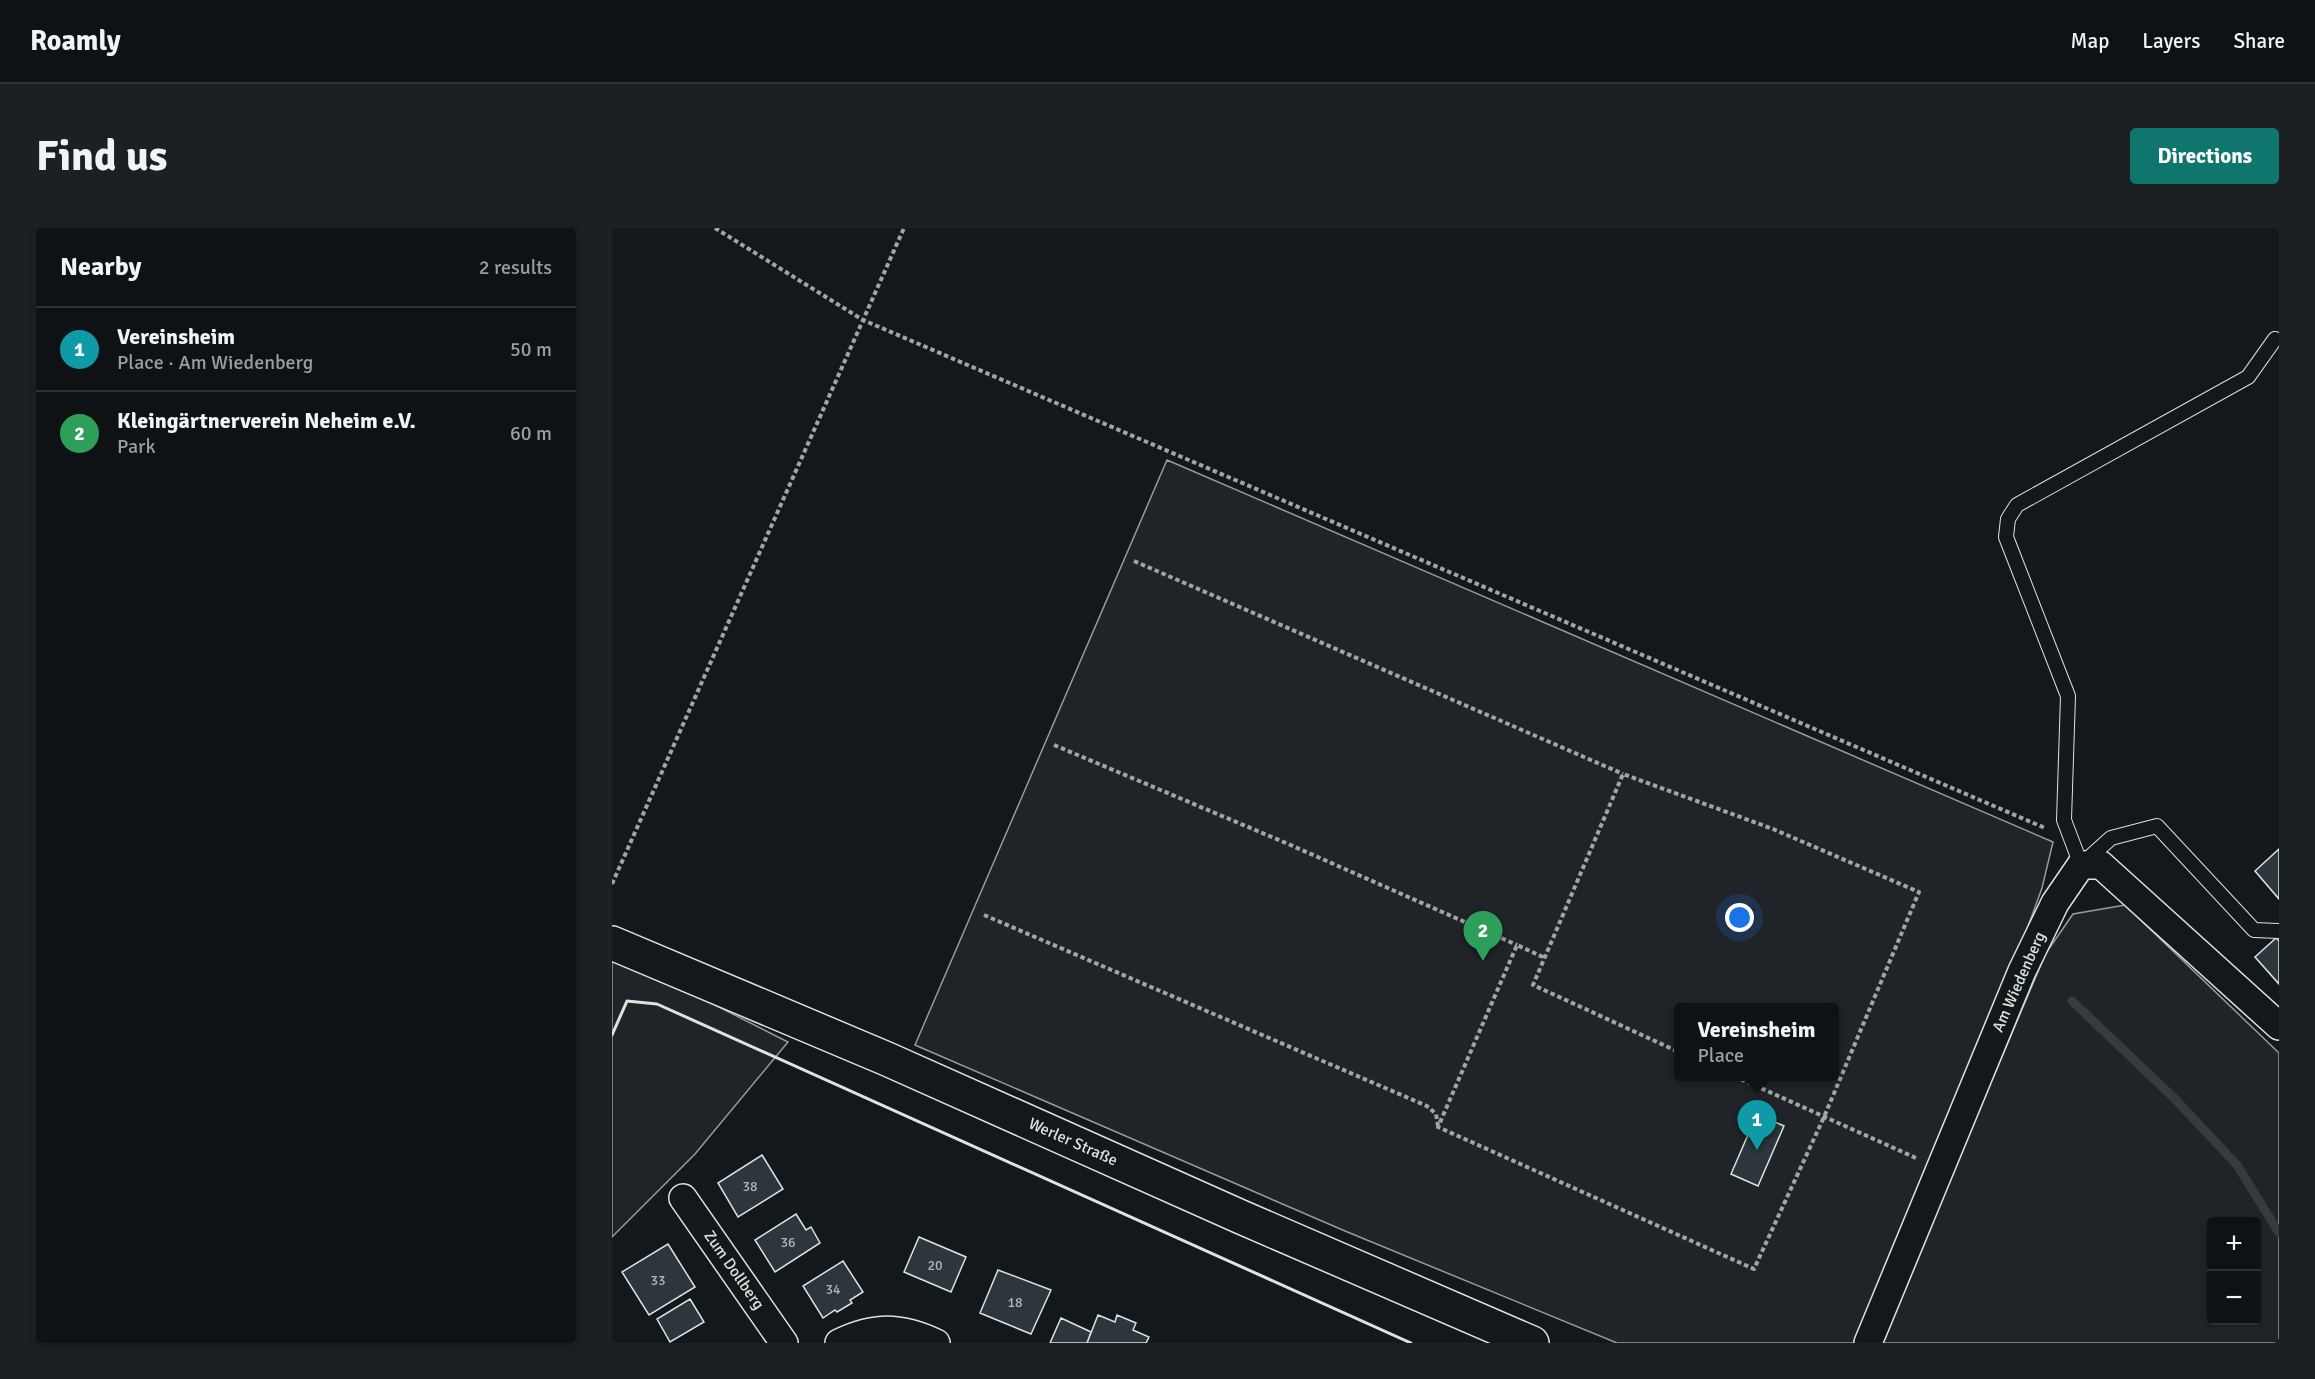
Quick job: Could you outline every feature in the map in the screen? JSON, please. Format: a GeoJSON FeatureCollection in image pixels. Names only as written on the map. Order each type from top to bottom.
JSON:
{"type":"FeatureCollection","features":[{"type":"Feature","properties":{"kind":"main road","name":"Werler Straße"},"geometry":{"type":"LineString","coordinates":[[612,943],[887,1059],[1532,1343]]}},
{"type":"Feature","properties":{"kind":"street"},"geometry":{"type":"LineString","coordinates":[[2081,865],[2101,865],[2279,1026]]}},
{"type":"Feature","properties":{"kind":"street","name":"Am Wiedenberg"},"geometry":{"type":"LineString","coordinates":[[1868,1343],[2022,971],[2055,903],[2081,865]]}},
{"type":"Feature","properties":{"kind":"street","name":"Zum Dollberg"},"geometry":{"type":"LineString","coordinates":[[683,1198],[784,1343]]}},
{"type":"Feature","properties":{"kind":"street"},"geometry":{"type":"LineString","coordinates":[[838,1343],[859,1333],[892,1330],[918,1335],[936,1343]]}},
{"type":"Feature","properties":{"kind":"lane"},"geometry":{"type":"LineString","coordinates":[[2275,339],[2248,377],[2017,505],[2008,519],[2006,537],[2068,696],[2064,820],[2081,865],[2111,838],[2157,826],[2254,930],[2279,932]]}},
{"type":"Feature","properties":{"kind":"path"},"geometry":{"type":"LineString","coordinates":[[715,228],[862,320],[2045,829],[2081,865]]}},
{"type":"Feature","properties":{"kind":"path"},"geometry":{"type":"LineString","coordinates":[[612,884],[904,228]]}},
{"type":"Feature","properties":{"kind":"path"},"geometry":{"type":"LineString","coordinates":[[1134,561],[1623,774],[1773,830],[1919,892],[1824,1117],[1754,1269],[1438,1127]]}},
{"type":"Feature","properties":{"kind":"path"},"geometry":{"type":"LineString","coordinates":[[1054,745],[1296,847],[1543,957]]}},
{"type":"Feature","properties":{"kind":"path"},"geometry":{"type":"LineString","coordinates":[[1623,774],[1533,985],[1674,1050]]}},
{"type":"Feature","properties":{"kind":"path"},"geometry":{"type":"LineString","coordinates":[[984,915],[1427,1106],[1436,1114],[1438,1127]]}},
{"type":"Feature","properties":{"kind":"path"},"geometry":{"type":"LineString","coordinates":[[1438,1127],[1517,945]]}},
{"type":"Feature","properties":{"kind":"path"},"geometry":{"type":"LineString","coordinates":[[1743,1081],[1941,1170]]}},
{"type":"Feature","properties":{"kind":"shaded area"},"geometry":{"type":"Polygon","coordinates":[[[1167,460],[2053,842],[2042,888],[1986,1041],[1855,1343],[1617,1343],[1345,1231],[915,1045],[1167,460]]]}},
{"type":"Feature","properties":{"kind":"shaded area"},"geometry":{"type":"Polygon","coordinates":[[[2125,905],[2279,1053],[2279,1343],[1880,1343],[2046,953],[2073,914],[2125,905]]]}},
{"type":"Feature","properties":{"kind":"shaded area"},"geometry":{"type":"Polygon","coordinates":[[[612,953],[788,1042],[695,1154],[612,1237],[612,953]]]}},
{"type":"Feature","properties":{"kind":"building"},"geometry":{"type":"Polygon","coordinates":[[[2279,849],[2279,899],[2255,871],[2279,849]]]}},
{"type":"Feature","properties":{"kind":"building"},"geometry":{"type":"Polygon","coordinates":[[[2276,938],[2279,941],[2279,984],[2255,957],[2276,938]]]}},
{"type":"Feature","properties":{"kind":"building"},"geometry":{"type":"Polygon","coordinates":[[[1757,1114],[1784,1126],[1758,1186],[1731,1174],[1757,1114]]]}},
{"type":"Feature","properties":{"kind":"building"},"geometry":{"type":"Polygon","coordinates":[[[762,1155],[783,1189],[738,1217],[718,1183],[762,1155]]]}},
{"type":"Feature","properties":{"kind":"building"},"geometry":{"type":"Polygon","coordinates":[[[796,1214],[806,1230],[811,1227],[820,1243],[775,1272],[755,1240],[796,1214]]]}},
{"type":"Feature","properties":{"kind":"building"},"geometry":{"type":"Polygon","coordinates":[[[919,1237],[966,1257],[951,1292],[904,1272],[919,1237]]]}},
{"type":"Feature","properties":{"kind":"building"},"geometry":{"type":"Polygon","coordinates":[[[668,1244],[695,1287],[649,1315],[622,1272],[668,1244]]]}},
{"type":"Feature","properties":{"kind":"building"},"geometry":{"type":"Polygon","coordinates":[[[843,1261],[863,1292],[850,1300],[852,1303],[823,1318],[803,1286],[843,1261]]]}},
{"type":"Feature","properties":{"kind":"building"},"geometry":{"type":"Polygon","coordinates":[[[998,1270],[1051,1290],[1031,1334],[980,1313],[998,1270]]]}},
{"type":"Feature","properties":{"kind":"building"},"geometry":{"type":"Polygon","coordinates":[[[690,1299],[704,1322],[670,1342],[657,1319],[690,1299]]]}},
{"type":"Feature","properties":{"kind":"building"},"geometry":{"type":"Polygon","coordinates":[[[1098,1315],[1115,1322],[1117,1315],[1136,1323],[1133,1330],[1149,1337],[1146,1343],[1087,1343],[1098,1315]]]}},
{"type":"Feature","properties":{"kind":"building"},"geometry":{"type":"Polygon","coordinates":[[[1061,1318],[1091,1332],[1087,1343],[1050,1343],[1061,1318]]]}},
{"type":"Feature","properties":{"kind":"waterway"},"geometry":{"type":"LineString","coordinates":[[2072,1001],[2174,1098],[2237,1165],[2279,1233]]}},
{"type":"Feature","properties":{"kind":"wall"},"geometry":{"type":"LineString","coordinates":[[612,1035],[627,1001],[657,1004],[1411,1343]]}},
{"type":"Feature","properties":{"kind":"place","name":"Kleingärtnerverein Neheim e.V."},"geometry":{"type":"Point","coordinates":[1483,961]}},
{"type":"Feature","properties":{"kind":"place","name":"Vereinsheim"},"geometry":{"type":"Point","coordinates":[1757,1150]}}]}
